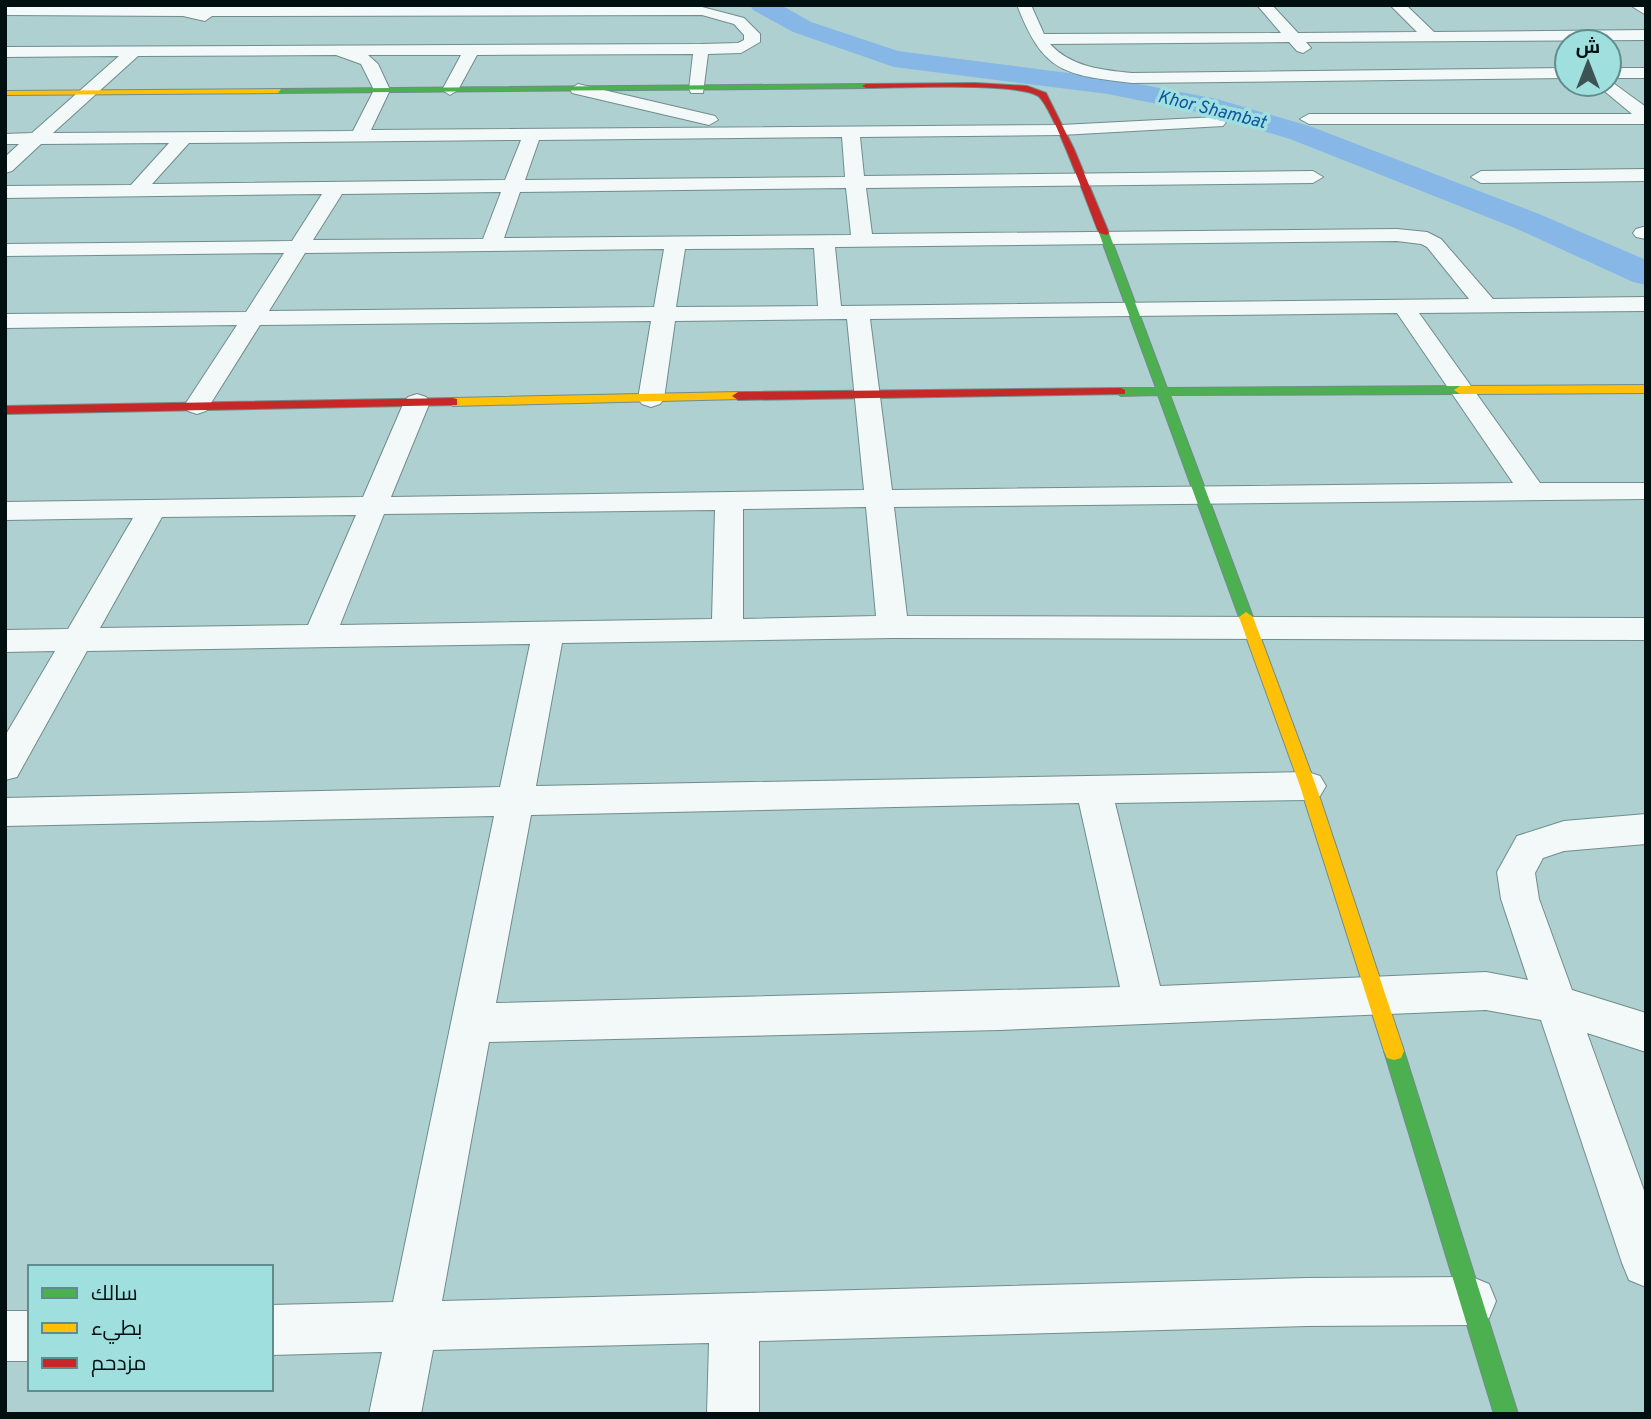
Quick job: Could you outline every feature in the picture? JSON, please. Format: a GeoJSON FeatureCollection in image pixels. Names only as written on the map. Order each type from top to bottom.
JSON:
{"type":"FeatureCollection","features":[{"type":"Feature","properties":{"kind":"street"},"geometry":{"type":"LineString","coordinates":[[1024,5],[1038,39],[1056,60],[1097,74],[1132,78],[1553,73]]}},
{"type":"Feature","properties":{"kind":"street"},"geometry":{"type":"LineString","coordinates":[[1264,5],[1369,120]]}},
{"type":"Feature","properties":{"kind":"street"},"geometry":{"type":"LineString","coordinates":[[1397,5],[1430,36]]}},
{"type":"Feature","properties":{"kind":"street"},"geometry":{"type":"LineString","coordinates":[[1637,5],[1646,11]]}},
{"type":"Feature","properties":{"kind":"street"},"geometry":{"type":"LineString","coordinates":[[5,11],[183,12],[225,8],[553,31],[701,49],[748,46],[752,42],[752,34],[739,21],[702,11],[553,31],[472,49],[5,52]]}},
{"type":"Feature","properties":{"kind":"street"},"geometry":{"type":"LineString","coordinates":[[16,34],[47,11]]}},
{"type":"Feature","properties":{"kind":"street"},"geometry":{"type":"LineString","coordinates":[[183,12],[253,27]]}},
{"type":"Feature","properties":{"kind":"street"},"geometry":{"type":"LineString","coordinates":[[276,33],[368,60],[375,69],[383,90],[359,136]]}},
{"type":"Feature","properties":{"kind":"street"},"geometry":{"type":"LineString","coordinates":[[1038,39],[1646,35]]}},
{"type":"Feature","properties":{"kind":"street"},"geometry":{"type":"LineString","coordinates":[[1542,36],[1553,44]]}},
{"type":"Feature","properties":{"kind":"street"},"geometry":{"type":"LineString","coordinates":[[450,90],[472,49]]}},
{"type":"Feature","properties":{"kind":"street"},"geometry":{"type":"LineString","coordinates":[[697,89],[701,49]]}},
{"type":"Feature","properties":{"kind":"street"},"geometry":{"type":"LineString","coordinates":[[5,167],[134,51]]}},
{"type":"Feature","properties":{"kind":"street"},"geometry":{"type":"LineString","coordinates":[[1623,73],[1646,72]]}},
{"type":"Feature","properties":{"kind":"street"},"geometry":{"type":"LineString","coordinates":[[5,93],[1005,85],[1027,88],[1043,94],[1061,130],[1133,309],[1308,786],[1377,997],[1506,1414]]}},
{"type":"Feature","properties":{"kind":"street"},"geometry":{"type":"LineString","coordinates":[[578,89],[691,116],[775,132]]}},
{"type":"Feature","properties":{"kind":"street"},"geometry":{"type":"LineString","coordinates":[[1621,98],[1646,118]]}},
{"type":"Feature","properties":{"kind":"street"},"geometry":{"type":"LineString","coordinates":[[1308,119],[1646,118]]}},
{"type":"Feature","properties":{"kind":"street"},"geometry":{"type":"LineString","coordinates":[[5,139],[532,134],[615,140],[710,132],[1061,130],[1217,122]]}},
{"type":"Feature","properties":{"kind":"street"},"geometry":{"type":"LineString","coordinates":[[707,171],[710,132]]}},
{"type":"Feature","properties":{"kind":"street"},"geometry":{"type":"LineString","coordinates":[[850,132],[862,241]]}},
{"type":"Feature","properties":{"kind":"street"},"geometry":{"type":"LineString","coordinates":[[491,245],[532,134]]}},
{"type":"Feature","properties":{"kind":"street"},"geometry":{"type":"LineString","coordinates":[[138,190],[184,138]]}},
{"type":"Feature","properties":{"kind":"street"},"geometry":{"type":"LineString","coordinates":[[5,192],[513,186],[707,171],[856,182],[1313,177]]}},
{"type":"Feature","properties":{"kind":"street"},"geometry":{"type":"LineString","coordinates":[[1481,177],[1646,175]]}},
{"type":"Feature","properties":{"kind":"street"},"geometry":{"type":"LineString","coordinates":[[197,406],[336,188]]}},
{"type":"Feature","properties":{"kind":"street"},"geometry":{"type":"LineString","coordinates":[[5,250],[1413,236],[1434,243],[1486,305]]}},
{"type":"Feature","properties":{"kind":"street"},"geometry":{"type":"LineString","coordinates":[[824,242],[830,312]]}},
{"type":"Feature","properties":{"kind":"street"},"geometry":{"type":"LineString","coordinates":[[651,399],[675,243]]}},
{"type":"Feature","properties":{"kind":"street"},"geometry":{"type":"LineString","coordinates":[[5,321],[1646,304]]}},
{"type":"Feature","properties":{"kind":"street"},"geometry":{"type":"LineString","coordinates":[[1403,306],[1532,491]]}},
{"type":"Feature","properties":{"kind":"street"},"geometry":{"type":"LineString","coordinates":[[858,311],[893,628]]}},
{"type":"Feature","properties":{"kind":"street"},"geometry":{"type":"LineString","coordinates":[[5,410],[868,394],[1646,390]]}},
{"type":"Feature","properties":{"kind":"street"},"geometry":{"type":"LineString","coordinates":[[319,637],[417,402]]}},
{"type":"Feature","properties":{"kind":"street"},"geometry":{"type":"LineString","coordinates":[[5,511],[1201,494],[1646,491]]}},
{"type":"Feature","properties":{"kind":"street"},"geometry":{"type":"LineString","coordinates":[[727,631],[729,501]]}},
{"type":"Feature","properties":{"kind":"street"},"geometry":{"type":"LineString","coordinates":[[5,767],[153,508]]}},
{"type":"Feature","properties":{"kind":"street"},"geometry":{"type":"LineString","coordinates":[[5,641],[893,628],[1646,629]]}},
{"type":"Feature","properties":{"kind":"street"},"geometry":{"type":"LineString","coordinates":[[395,1414],[548,634]]}},
{"type":"Feature","properties":{"kind":"street"},"geometry":{"type":"LineString","coordinates":[[5,812],[1308,786]]}},
{"type":"Feature","properties":{"kind":"street"},"geometry":{"type":"LineString","coordinates":[[1094,789],[1144,1005]]}},
{"type":"Feature","properties":{"kind":"street"},"geometry":{"type":"LineString","coordinates":[[1646,829],[1563,836],[1530,847],[1516,872],[1520,899],[1646,1263]]}},
{"type":"Feature","properties":{"kind":"street"},"geometry":{"type":"LineString","coordinates":[[470,1023],[1144,1005],[1486,991],[1556,1004],[1646,1033]]}},
{"type":"Feature","properties":{"kind":"street"},"geometry":{"type":"LineString","coordinates":[[273,1330],[1307,1302],[1472,1301]]}},
{"type":"Feature","properties":{"kind":"street"},"geometry":{"type":"LineString","coordinates":[[733,1414],[735,1318]]}},
{"type":"Feature","properties":{"kind":"street"},"geometry":{"type":"LineString","coordinates":[[5,1336],[28,1336]]}},
{"type":"Feature","properties":{"kind":"waterway","name":"Khor Shambat"},"geometry":{"type":"LineString","coordinates":[[762,5],[802,27],[894,59],[1108,86],[1207,105],[1301,133],[1527,221],[1646,274]]}},
{"type":"Feature","properties":{"kind":"traffic: fast"},"geometry":{"type":"LineString","coordinates":[[278,91],[866,86]]}},
{"type":"Feature","properties":{"kind":"traffic: fast"},"geometry":{"type":"LineString","coordinates":[[1104,233],[1246,617]]}},
{"type":"Feature","properties":{"kind":"traffic: fast"},"geometry":{"type":"LineString","coordinates":[[1121,392],[1460,390]]}},
{"type":"Feature","properties":{"kind":"traffic: fast"},"geometry":{"type":"LineString","coordinates":[[1394,1051],[1506,1414]]}},
{"type":"Feature","properties":{"kind":"traffic: slow"},"geometry":{"type":"LineString","coordinates":[[5,93],[278,91]]}},
{"type":"Feature","properties":{"kind":"traffic: slow"},"geometry":{"type":"LineString","coordinates":[[1460,390],[1646,389]]}},
{"type":"Feature","properties":{"kind":"traffic: slow"},"geometry":{"type":"LineString","coordinates":[[453,402],[738,396]]}},
{"type":"Feature","properties":{"kind":"traffic: slow"},"geometry":{"type":"LineString","coordinates":[[1246,617],[1308,786],[1394,1051]]}},
{"type":"Feature","properties":{"kind":"traffic: jam"},"geometry":{"type":"LineString","coordinates":[[866,86],[975,85],[1027,88],[1043,95],[1070,149],[1104,233]]}},
{"type":"Feature","properties":{"kind":"traffic: jam"},"geometry":{"type":"LineString","coordinates":[[738,396],[1121,392]]}},
{"type":"Feature","properties":{"kind":"traffic: jam"},"geometry":{"type":"LineString","coordinates":[[5,410],[453,402]]}}]}
